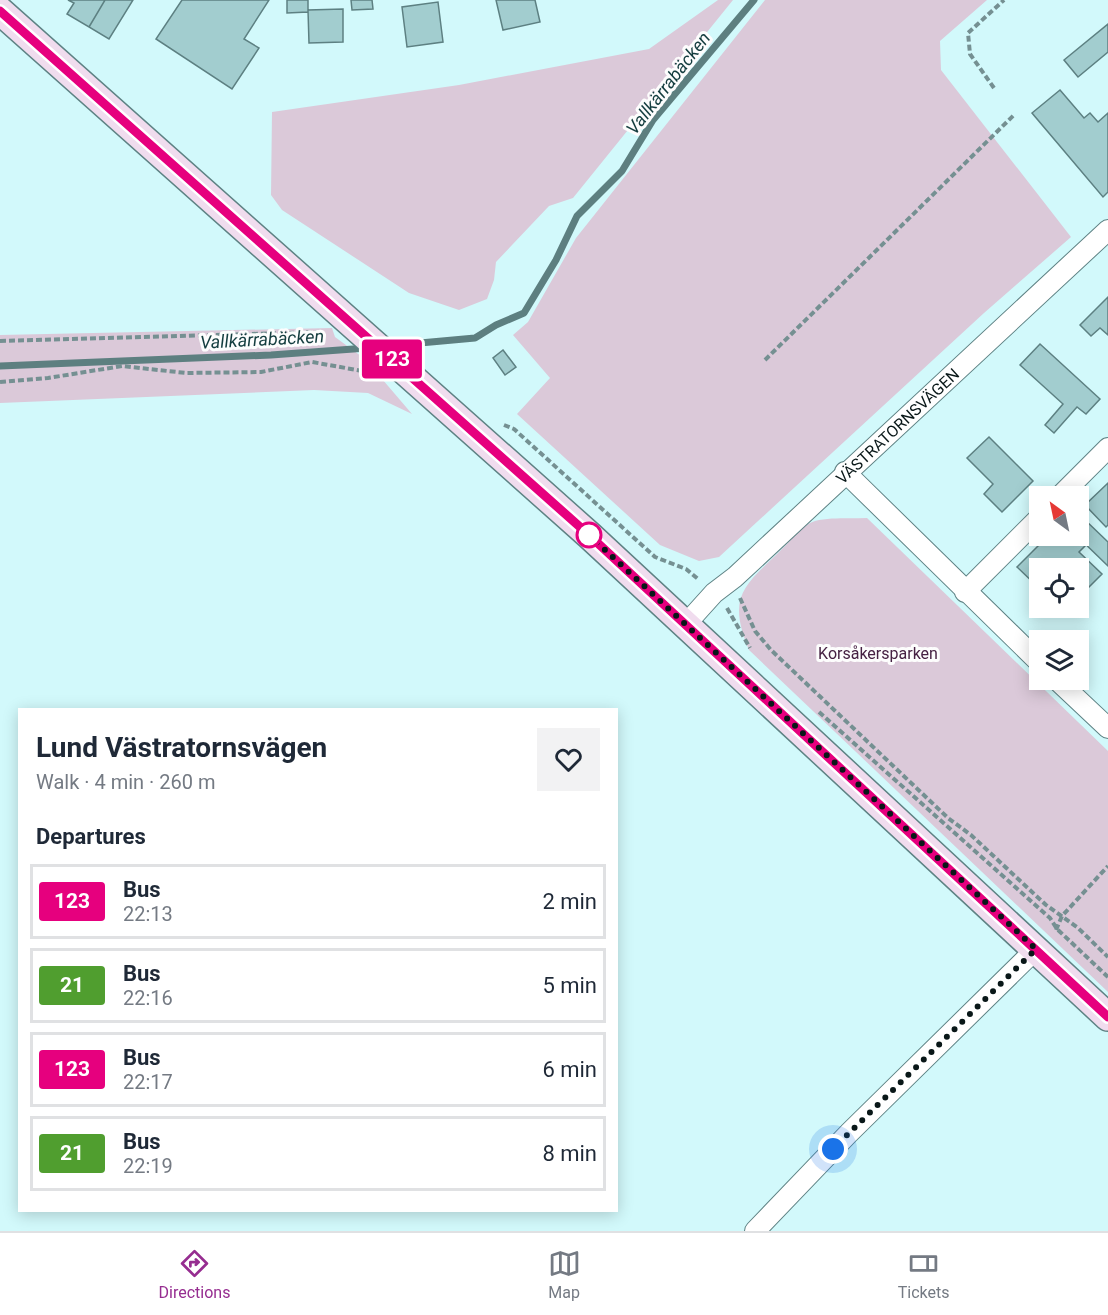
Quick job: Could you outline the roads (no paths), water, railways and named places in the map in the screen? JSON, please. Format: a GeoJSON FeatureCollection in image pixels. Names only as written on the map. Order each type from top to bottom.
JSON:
{"type":"FeatureCollection","features":[{"type":"Feature","properties":{"kind":"main road"},"geometry":{"type":"LineString","coordinates":[[0,11],[358,328],[384,366],[686,624],[1108,1017]]}},
{"type":"Feature","properties":{"kind":"street","name":"VÄSTRATORNSVÄGEN"},"geometry":{"type":"LineString","coordinates":[[686,624],[714,593],[735,577],[845,472],[1108,230]]}},
{"type":"Feature","properties":{"kind":"street"},"geometry":{"type":"LineString","coordinates":[[1070,486],[1108,448]]}},
{"type":"Feature","properties":{"kind":"street"},"geometry":{"type":"LineString","coordinates":[[845,472],[1029,653]]}},
{"type":"Feature","properties":{"kind":"street"},"geometry":{"type":"LineString","coordinates":[[965,592],[1029,528]]}},
{"type":"Feature","properties":{"kind":"street"},"geometry":{"type":"LineString","coordinates":[[1068,690],[1108,728]]}},
{"type":"Feature","properties":{"kind":"street"},"geometry":{"type":"LineString","coordinates":[[755,1231],[857,1125],[1036,949]]}},
{"type":"Feature","properties":{"kind":"waterway","name":"Vallkärrabäcken"},"geometry":{"type":"LineString","coordinates":[[387,346],[475,338],[496,325],[524,313],[556,260],[577,216],[622,171],[653,120],[754,0]]}},
{"type":"Feature","properties":{"kind":"waterway","name":"Vallkärrabäcken"},"geometry":{"type":"LineString","coordinates":[[0,366],[271,355],[367,348]]}},
{"type":"Feature","properties":{"kind":"park label","name":"Korsåkersparken"},"geometry":{"type":"Point","coordinates":[878,653]}}]}
